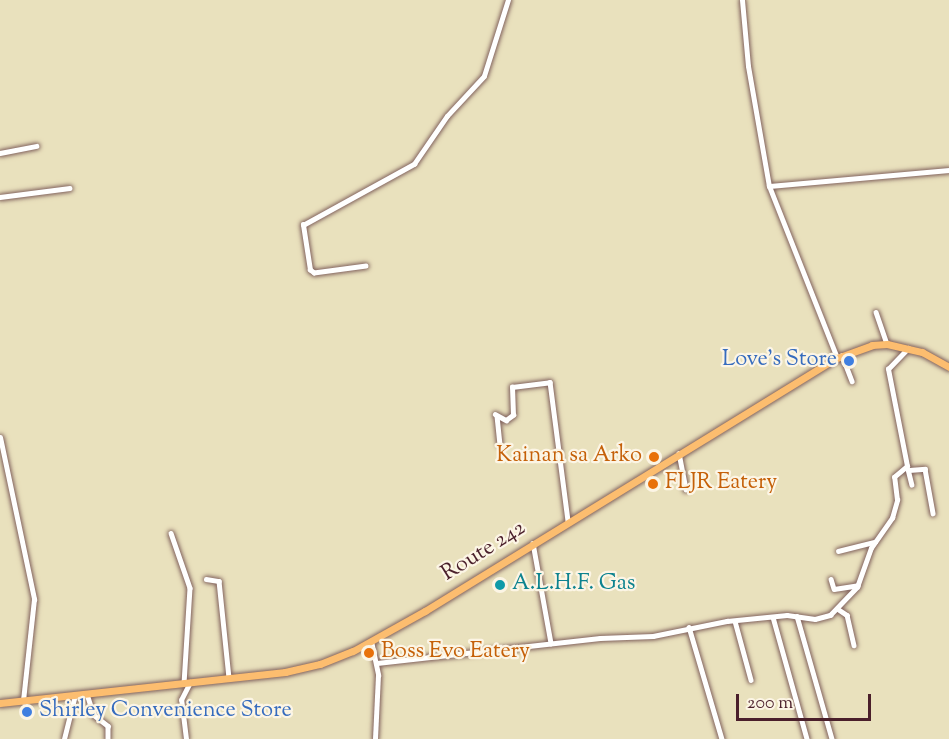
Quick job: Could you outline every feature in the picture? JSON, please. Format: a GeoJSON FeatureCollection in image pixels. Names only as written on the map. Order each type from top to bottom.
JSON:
{"type":"FeatureCollection","features":[{"type":"Feature","properties":{"kind":"main road","name":"Route 242"},"geometry":{"type":"LineString","coordinates":[[0,703],[308,668],[370,641],[839,357],[887,344],[908,348],[949,367]]}},
{"type":"Feature","properties":{"kind":"street"},"geometry":{"type":"LineString","coordinates":[[366,266],[314,273],[310,270],[303,225],[414,164],[447,116],[484,76],[508,0]]}},
{"type":"Feature","properties":{"kind":"street"},"geometry":{"type":"LineString","coordinates":[[742,0],[748,66],[769,186],[839,357],[852,381]]}},
{"type":"Feature","properties":{"kind":"street"},"geometry":{"type":"LineString","coordinates":[[0,153],[36,146]]}},
{"type":"Feature","properties":{"kind":"street"},"geometry":{"type":"LineString","coordinates":[[769,186],[949,170]]}},
{"type":"Feature","properties":{"kind":"street"},"geometry":{"type":"LineString","coordinates":[[0,197],[69,188]]}},
{"type":"Feature","properties":{"kind":"street"},"geometry":{"type":"LineString","coordinates":[[876,312],[887,344]]}},
{"type":"Feature","properties":{"kind":"street"},"geometry":{"type":"LineString","coordinates":[[908,348],[888,369],[912,485]]}},
{"type":"Feature","properties":{"kind":"street"},"geometry":{"type":"LineString","coordinates":[[500,444],[496,415],[506,420],[513,415],[512,387],[549,382],[568,521]]}},
{"type":"Feature","properties":{"kind":"street"},"geometry":{"type":"LineString","coordinates":[[0,437],[34,599],[23,701]]}},
{"type":"Feature","properties":{"kind":"street"},"geometry":{"type":"LineString","coordinates":[[679,453],[686,489]]}},
{"type":"Feature","properties":{"kind":"street"},"geometry":{"type":"LineString","coordinates":[[377,663],[551,643],[652,636],[689,627],[773,617],[797,616],[822,619],[838,609],[858,585],[874,542],[892,518],[897,500],[894,477],[908,468],[925,469],[933,513]]}},
{"type":"Feature","properties":{"kind":"street"},"geometry":{"type":"LineString","coordinates":[[171,532],[190,588],[187,683],[181,700],[186,739]]}},
{"type":"Feature","properties":{"kind":"street"},"geometry":{"type":"LineString","coordinates":[[838,551],[874,542]]}},
{"type":"Feature","properties":{"kind":"street"},"geometry":{"type":"LineString","coordinates":[[533,543],[551,643]]}},
{"type":"Feature","properties":{"kind":"street"},"geometry":{"type":"LineString","coordinates":[[206,579],[219,581],[229,678]]}},
{"type":"Feature","properties":{"kind":"street"},"geometry":{"type":"LineString","coordinates":[[831,579],[834,589],[858,585]]}},
{"type":"Feature","properties":{"kind":"street"},"geometry":{"type":"LineString","coordinates":[[838,609],[847,615],[854,645]]}},
{"type":"Feature","properties":{"kind":"street"},"geometry":{"type":"LineString","coordinates":[[797,616],[832,739]]}},
{"type":"Feature","properties":{"kind":"street"},"geometry":{"type":"LineString","coordinates":[[773,617],[807,739]]}},
{"type":"Feature","properties":{"kind":"street"},"geometry":{"type":"LineString","coordinates":[[735,621],[751,680]]}},
{"type":"Feature","properties":{"kind":"street"},"geometry":{"type":"LineString","coordinates":[[689,627],[722,739]]}},
{"type":"Feature","properties":{"kind":"street"},"geometry":{"type":"LineString","coordinates":[[370,641],[377,663],[375,739]]}},
{"type":"Feature","properties":{"kind":"street"},"geometry":{"type":"LineString","coordinates":[[89,694],[92,712],[108,726],[108,739]]}},
{"type":"Feature","properties":{"kind":"street"},"geometry":{"type":"LineString","coordinates":[[64,739],[75,695]]}},
{"type":"Feature","properties":{"kind":"place","name":"Love's Store"},"geometry":{"type":"Point","coordinates":[849,361]}},
{"type":"Feature","properties":{"kind":"place","name":"Kainan sa Arko"},"geometry":{"type":"Point","coordinates":[654,457]}},
{"type":"Feature","properties":{"kind":"place","name":"FLJR Eatery"},"geometry":{"type":"Point","coordinates":[653,484]}},
{"type":"Feature","properties":{"kind":"place","name":"A.L.H.F. Gas"},"geometry":{"type":"Point","coordinates":[500,585]}},
{"type":"Feature","properties":{"kind":"place","name":"Boss Evo Eatery"},"geometry":{"type":"Point","coordinates":[369,653]}},
{"type":"Feature","properties":{"kind":"place","name":"Shirley Convenience Store"},"geometry":{"type":"Point","coordinates":[27,712]}}]}
